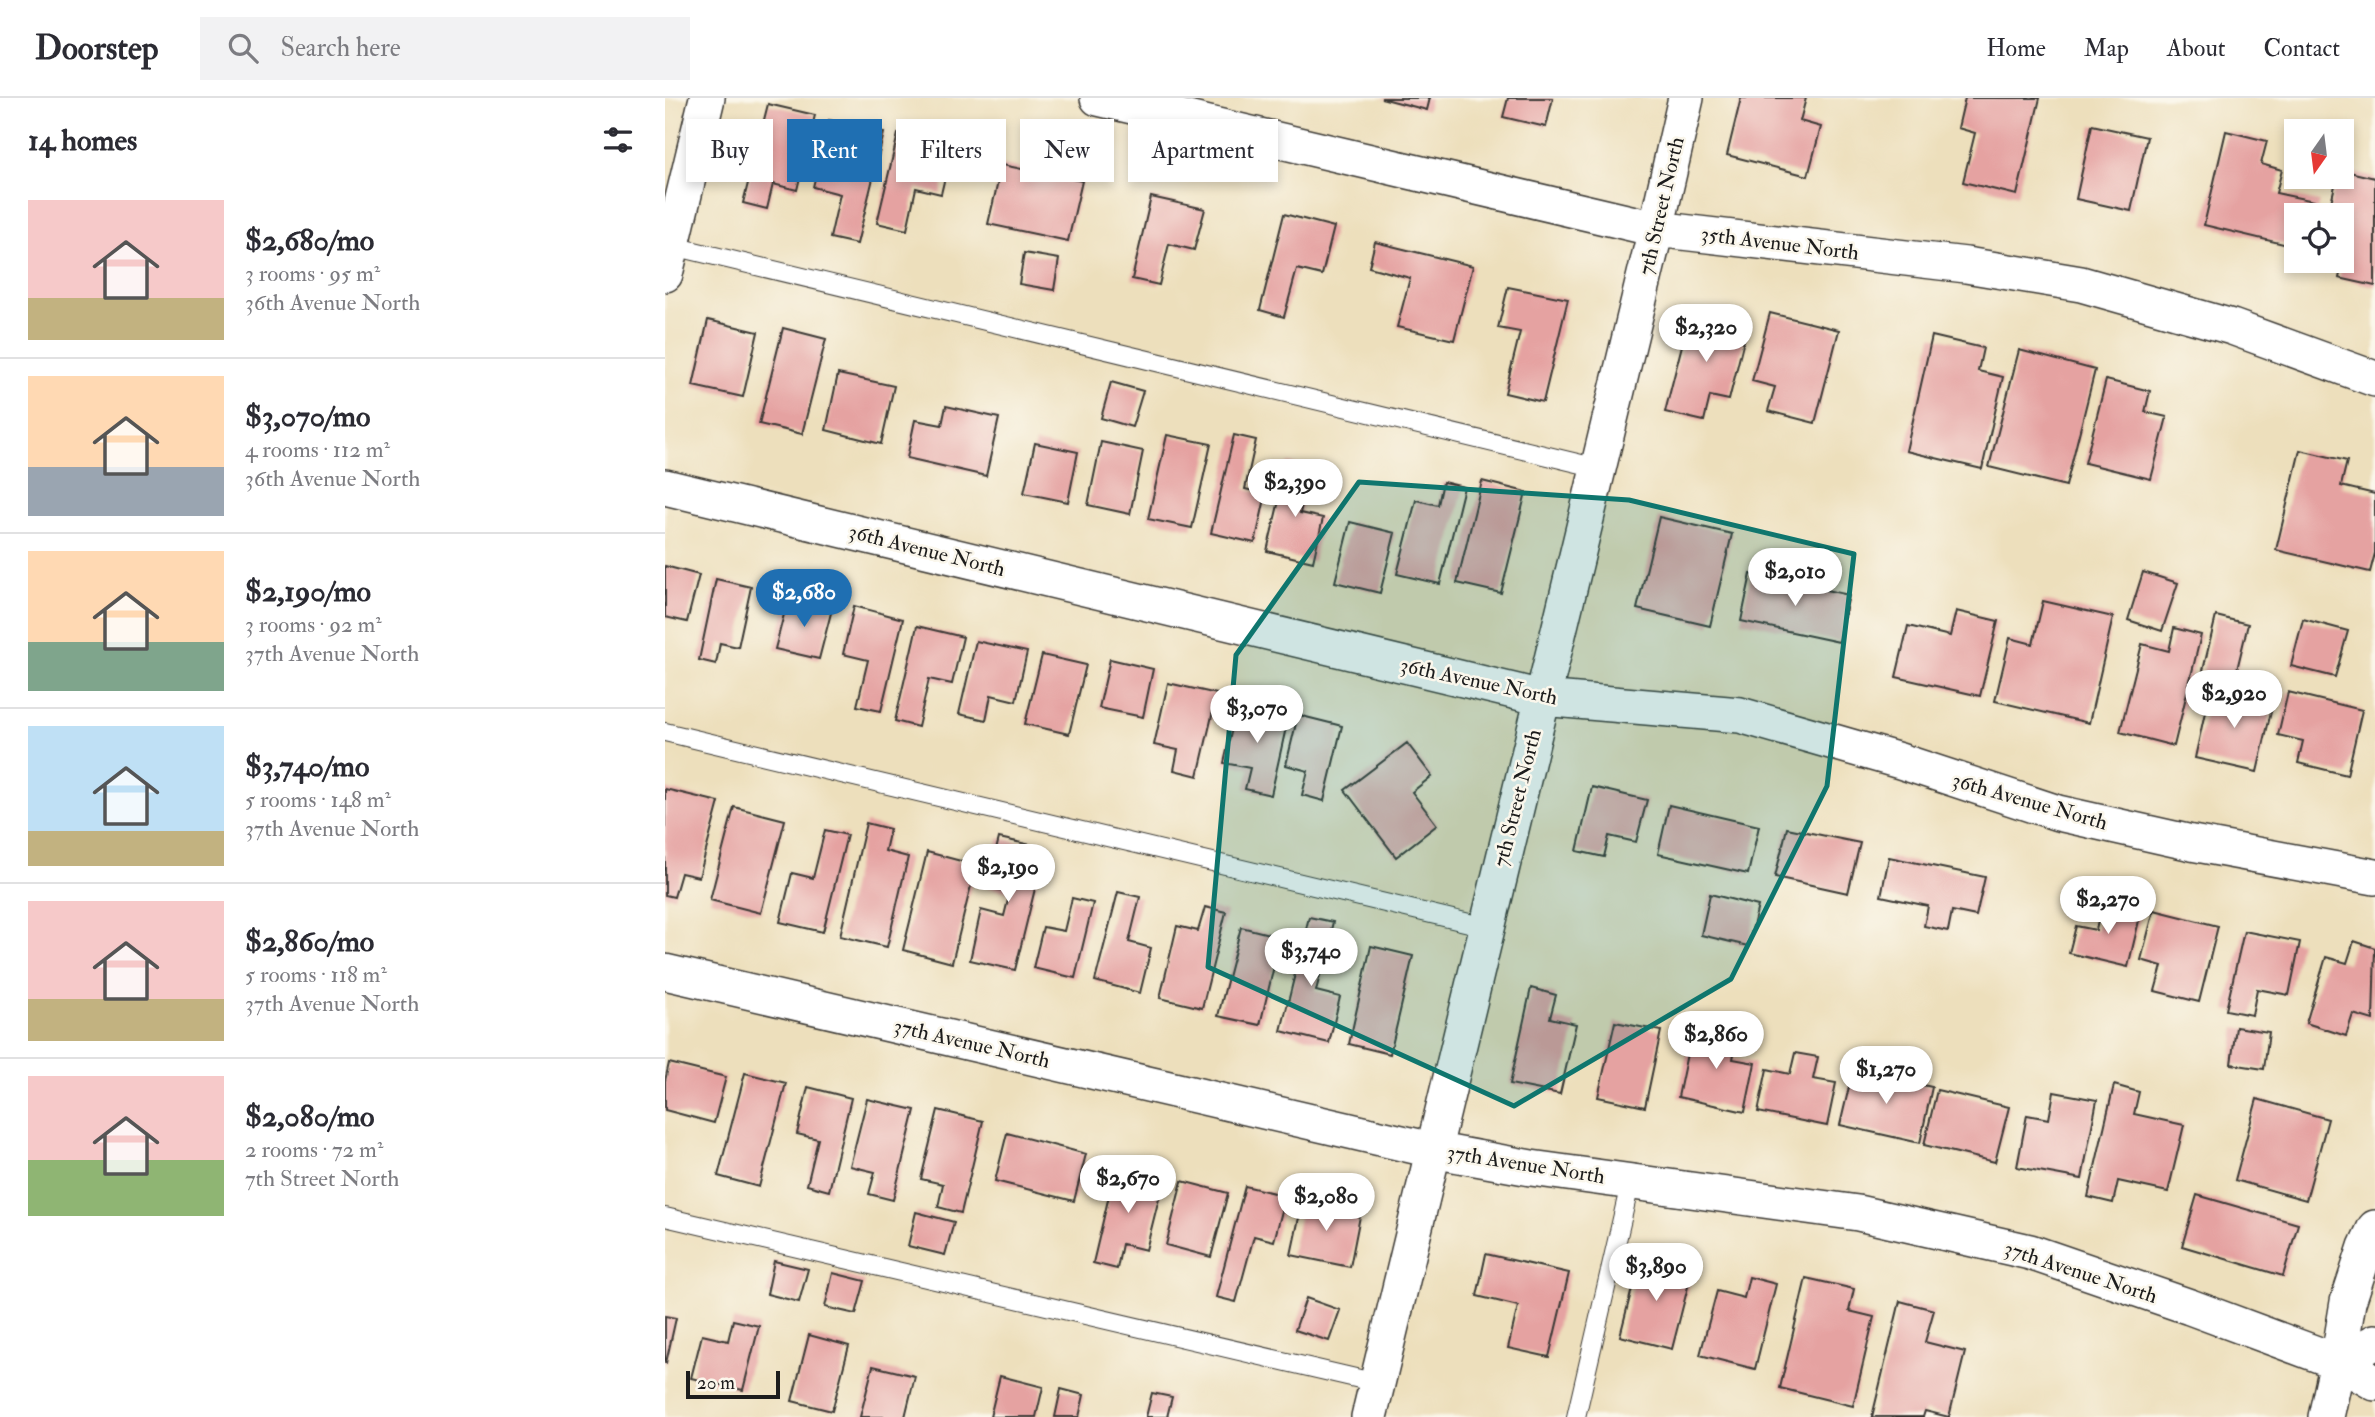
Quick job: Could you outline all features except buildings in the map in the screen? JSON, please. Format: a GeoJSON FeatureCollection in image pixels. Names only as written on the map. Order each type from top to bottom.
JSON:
{"type":"FeatureCollection","features":[{"type":"Feature","properties":{"kind":"street"},"geometry":{"type":"LineString","coordinates":[[667,254],[707,98]]}},
{"type":"Feature","properties":{"kind":"street","name":"35th Avenue North"},"geometry":{"type":"LineString","coordinates":[[1098,98],[1656,229],[1966,265],[2081,284],[2232,327],[2375,379]]}},
{"type":"Feature","properties":{"kind":"street","name":"7th Street North"},"geometry":{"type":"LineString","coordinates":[[1369,1417],[1686,98]]}},
{"type":"Feature","properties":{"kind":"street","name":"36th Avenue North"},"geometry":{"type":"LineString","coordinates":[[665,487],[1542,698],[1740,715],[1900,761],[2059,813],[2192,843],[2375,877]]}},
{"type":"Feature","properties":{"kind":"street","name":"37th Avenue North"},"geometry":{"type":"LineString","coordinates":[[665,972],[1432,1150],[1531,1168],[1858,1213],[2030,1252],[2338,1362],[2375,1383]]}},
{"type":"Feature","properties":{"kind":"street"},"geometry":{"type":"LineString","coordinates":[[2326,1417],[2348,1302],[2375,1228]]}},
{"type":"Feature","properties":{"kind":"street"},"geometry":{"type":"LineString","coordinates":[[2338,1362],[2375,1342]]}},
{"type":"Feature","properties":{"kind":"lane"},"geometry":{"type":"LineString","coordinates":[[667,254],[1598,468]]}},
{"type":"Feature","properties":{"kind":"lane"},"geometry":{"type":"LineString","coordinates":[[665,732],[1486,927]]}},
{"type":"Feature","properties":{"kind":"lane"},"geometry":{"type":"LineString","coordinates":[[1576,1417],[1631,1180]]}},
{"type":"Feature","properties":{"kind":"lane"},"geometry":{"type":"LineString","coordinates":[[665,1217],[1377,1383]]}},
{"type":"Feature","properties":{"kind":"highlighted area"},"geometry":{"type":"Polygon","coordinates":[[[1359,482],[1629,500],[1854,554],[1827,786],[1731,979],[1514,1106],[1208,967],[1236,655],[1359,482]]]}}]}
